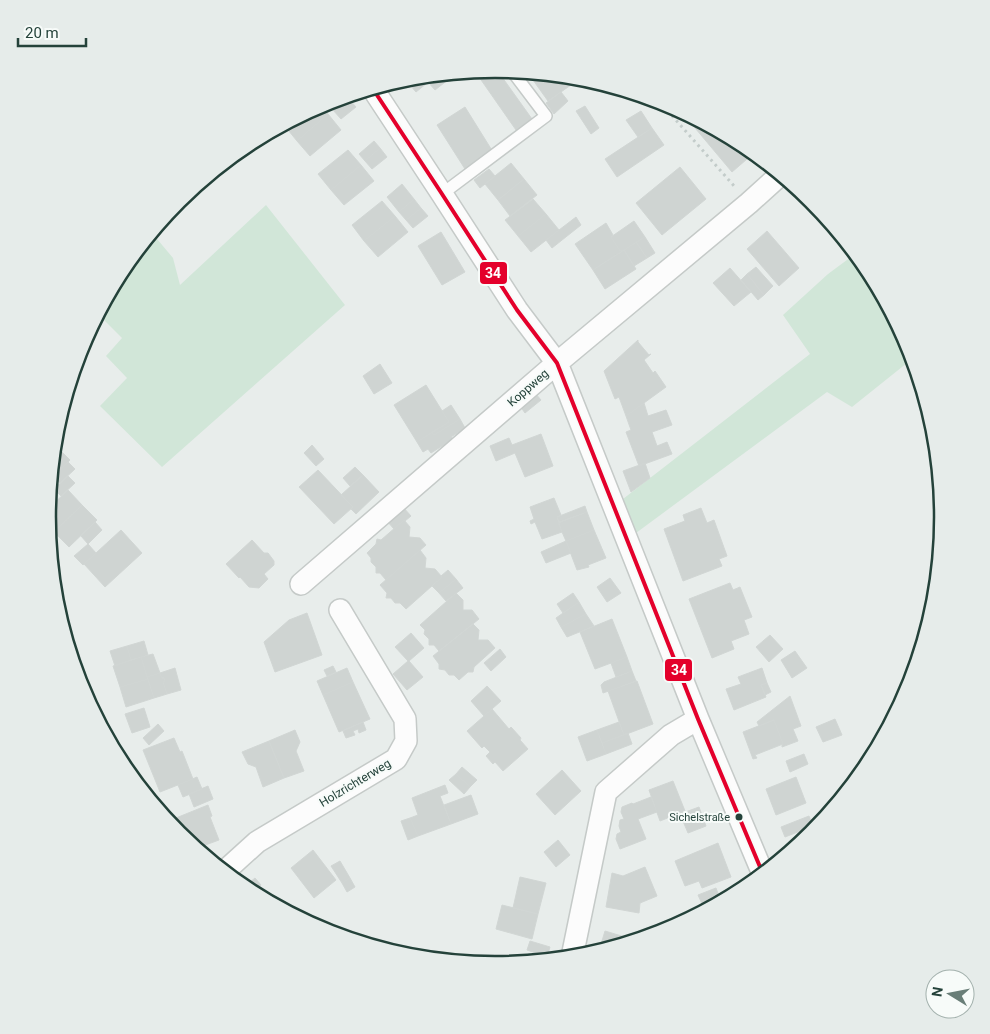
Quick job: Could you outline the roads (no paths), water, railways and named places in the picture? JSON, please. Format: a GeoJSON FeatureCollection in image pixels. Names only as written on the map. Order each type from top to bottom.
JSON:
{"type":"FeatureCollection","features":[{"type":"Feature","properties":{"kind":"street"},"geometry":{"type":"LineString","coordinates":[[377,94],[516,310],[557,362],[698,719],[760,867]]}},
{"type":"Feature","properties":{"kind":"street","name":"Koppweg"},"geometry":{"type":"LineString","coordinates":[[301,584],[557,362],[775,180]]}},
{"type":"Feature","properties":{"kind":"street","name":"Holzrichterweg"},"geometry":{"type":"LineString","coordinates":[[230,866],[257,842],[396,759],[406,741],[405,719],[340,610]]}},
{"type":"Feature","properties":{"kind":"street"},"geometry":{"type":"LineString","coordinates":[[574,948],[606,792],[671,735],[698,719]]}},
{"type":"Feature","properties":{"kind":"lane"},"geometry":{"type":"LineString","coordinates":[[442,194],[546,116],[518,79]]}},
{"type":"Feature","properties":{"kind":"place","name":"Sichelstraße"},"geometry":{"type":"Point","coordinates":[739,817]}}]}
